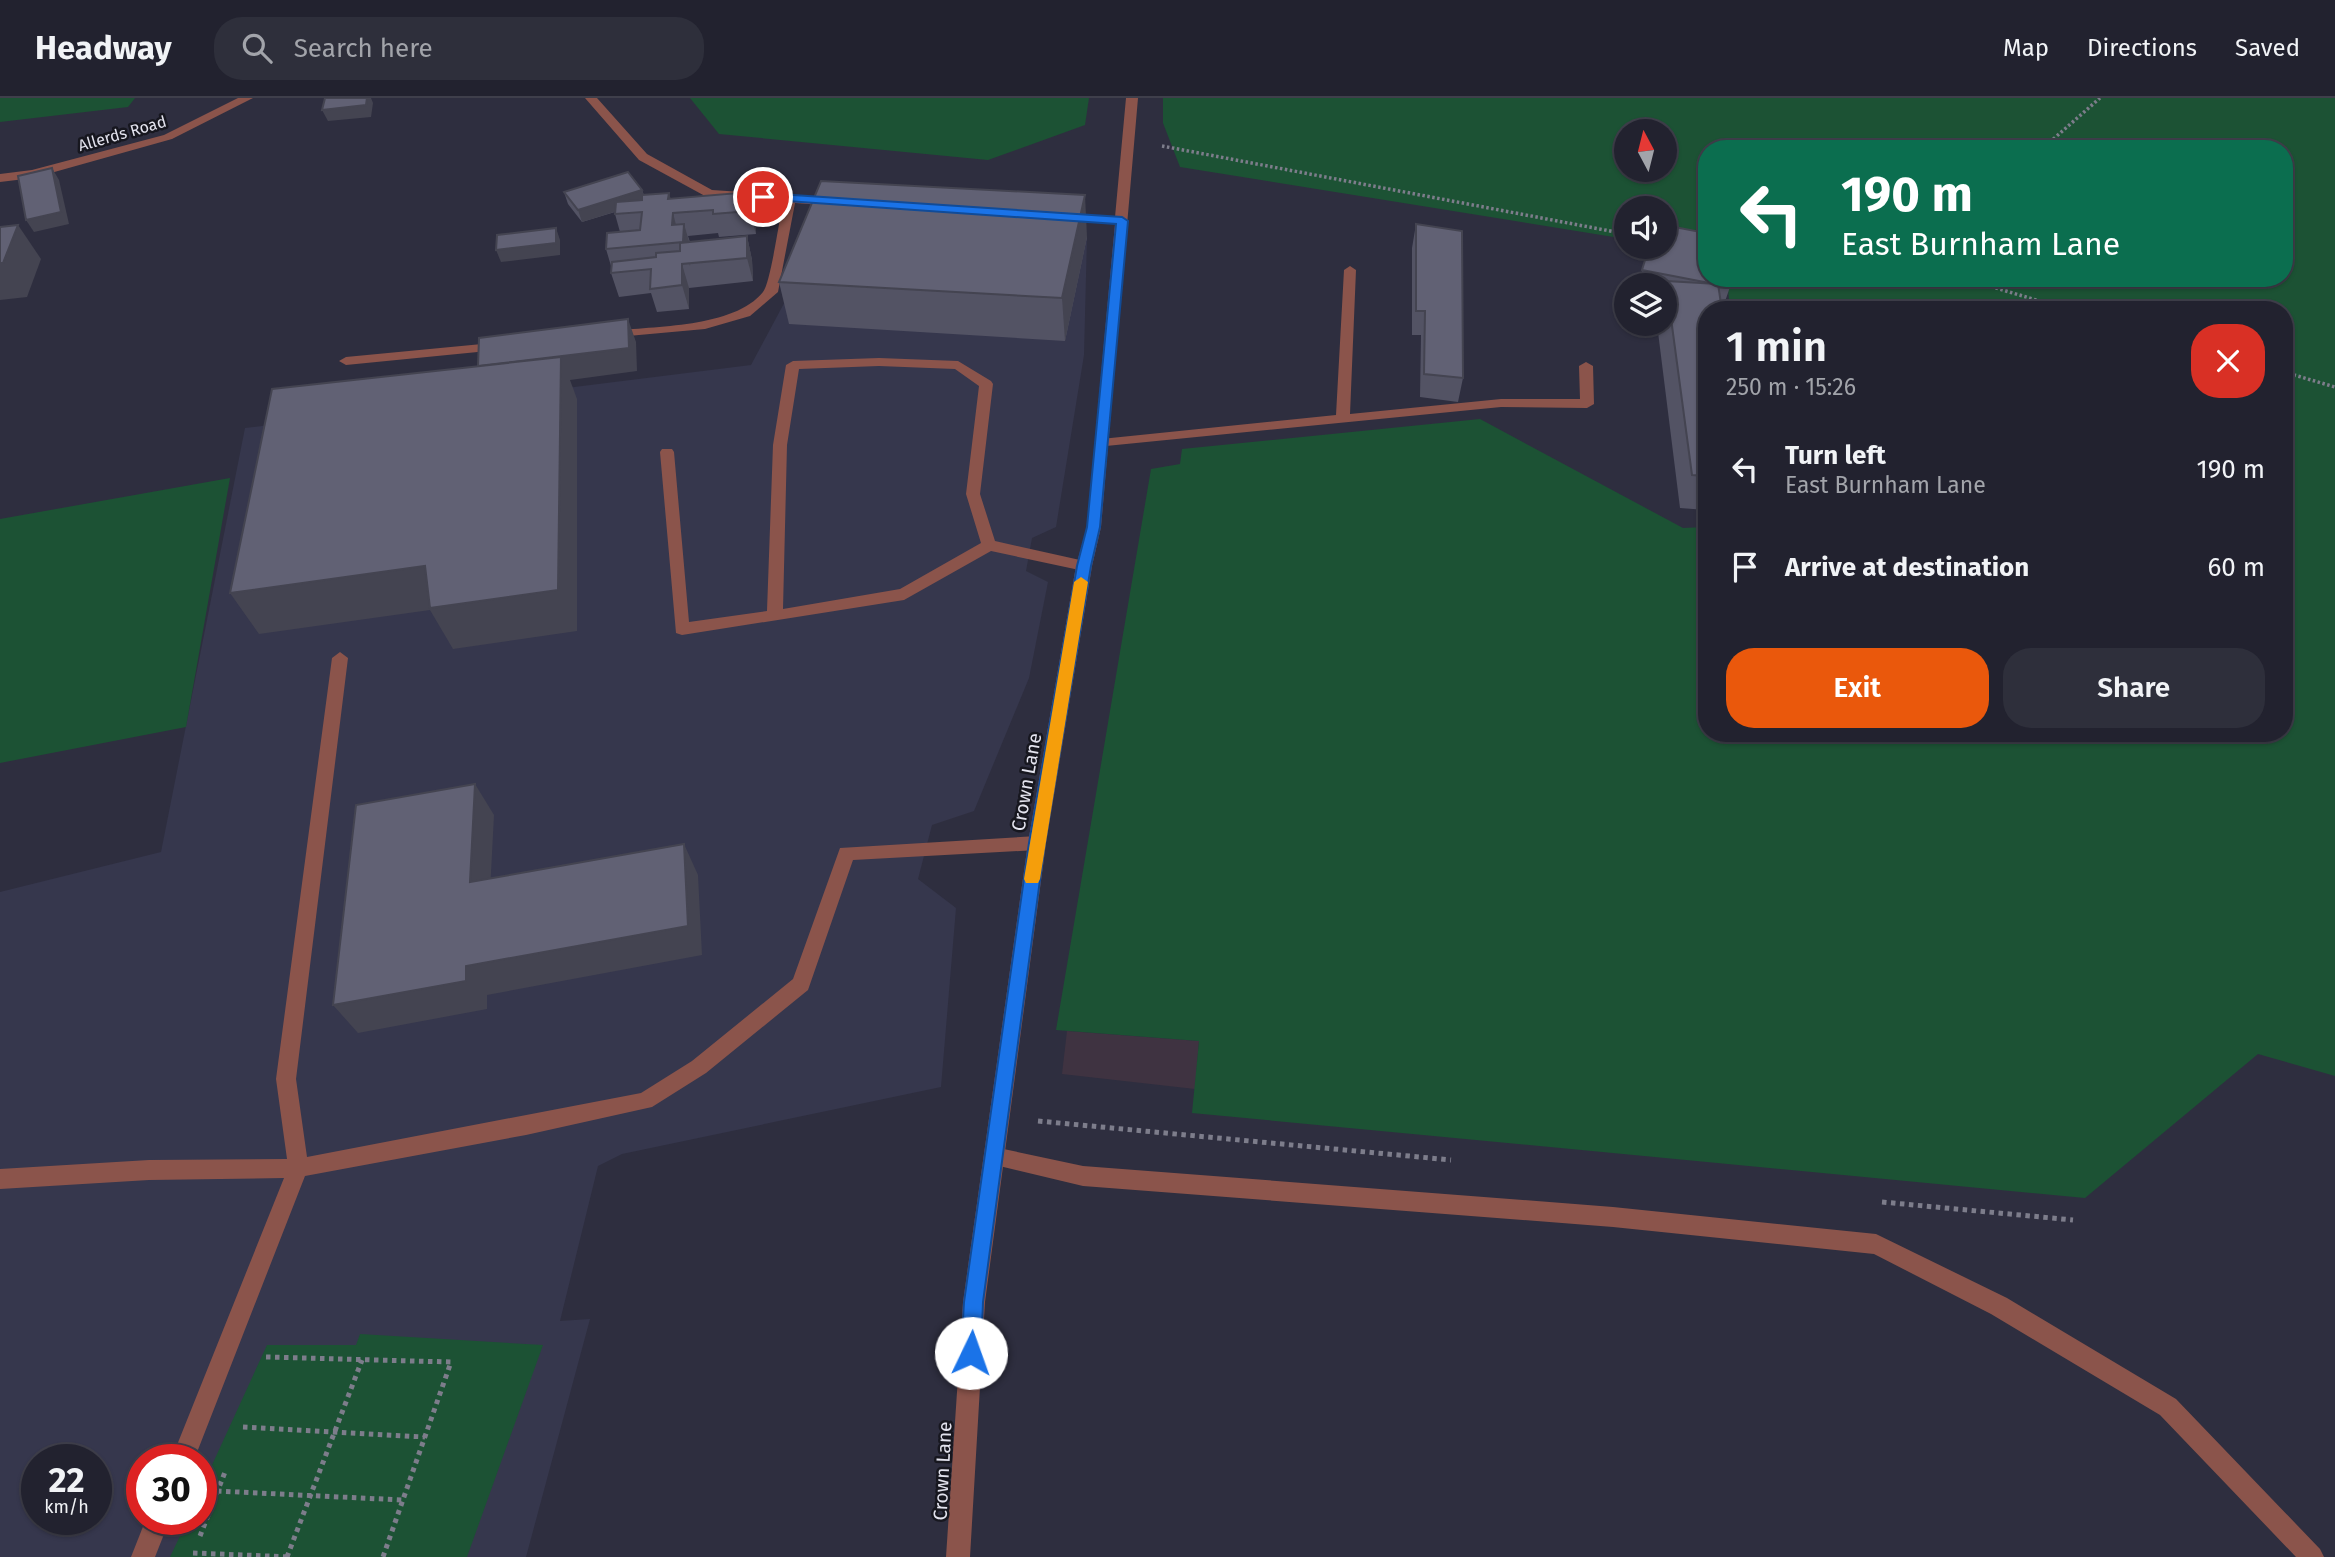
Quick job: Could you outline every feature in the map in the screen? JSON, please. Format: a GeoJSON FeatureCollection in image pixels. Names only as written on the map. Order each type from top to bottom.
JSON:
{"type":"FeatureCollection","features":[{"type":"Feature","properties":{"kind":"street","name":"Allerds Road"},"geometry":{"type":"LineString","coordinates":[[0,178],[33,174],[168,138],[247,98]]}},
{"type":"Feature","properties":{"kind":"street"},"geometry":{"type":"LineString","coordinates":[[591,98],[643,157],[709,193],[845,203]]}},
{"type":"Feature","properties":{"kind":"street","name":"Crown Lane"},"geometry":{"type":"LineString","coordinates":[[958,1557],[974,1302],[1037,843],[1084,566],[1094,527],[1132,98]]}},
{"type":"Feature","properties":{"kind":"street"},"geometry":{"type":"LineString","coordinates":[[595,337],[705,326],[745,313],[771,292],[790,198]]}},
{"type":"Feature","properties":{"kind":"street"},"geometry":{"type":"LineString","coordinates":[[1053,216],[1122,221]]}},
{"type":"Feature","properties":{"kind":"street"},"geometry":{"type":"LineString","coordinates":[[1343,420],[1350,270]]}},
{"type":"Feature","properties":{"kind":"street"},"geometry":{"type":"LineString","coordinates":[[346,361],[512,345]]}},
{"type":"Feature","properties":{"kind":"street"},"geometry":{"type":"LineString","coordinates":[[775,616],[780,445],[793,365],[879,362],[958,365],[986,384],[973,494],[989,545]]}},
{"type":"Feature","properties":{"kind":"street"},"geometry":{"type":"LineString","coordinates":[[1101,444],[1501,403],[1587,404],[1586,366]]}},
{"type":"Feature","properties":{"kind":"street"},"geometry":{"type":"LineString","coordinates":[[667,452],[682,629],[904,594],[989,545],[1084,566]]}},
{"type":"Feature","properties":{"kind":"street"},"geometry":{"type":"LineString","coordinates":[[188,1444],[298,1168],[286,1079],[340,658]]}},
{"type":"Feature","properties":{"kind":"street"},"geometry":{"type":"LineString","coordinates":[[0,1179],[149,1170],[298,1168],[645,1101],[699,1067],[801,984],[846,853],[1037,843]]}},
{"type":"Feature","properties":{"kind":"street"},"geometry":{"type":"LineString","coordinates":[[994,1156],[1083,1176],[1613,1217],[1876,1244],[1999,1306],[2168,1406],[2312,1557]]}},
{"type":"Feature","properties":{"kind":"street"},"geometry":{"type":"LineString","coordinates":[[143,1557],[152,1535]]}},
{"type":"Feature","properties":{"kind":"path"},"geometry":{"type":"LineString","coordinates":[[2052,140],[2100,98]]}},
{"type":"Feature","properties":{"kind":"path"},"geometry":{"type":"LineString","coordinates":[[1127,140],[1614,232]]}},
{"type":"Feature","properties":{"kind":"path"},"geometry":{"type":"LineString","coordinates":[[1992,287],[2040,301]]}},
{"type":"Feature","properties":{"kind":"path"},"geometry":{"type":"LineString","coordinates":[[2293,375],[2335,387]]}},
{"type":"Feature","properties":{"kind":"path"},"geometry":{"type":"LineString","coordinates":[[223,1356],[451,1363],[383,1557]]}},
{"type":"Feature","properties":{"kind":"path"},"geometry":{"type":"LineString","coordinates":[[193,1553],[289,1557],[362,1360]]}},
{"type":"Feature","properties":{"kind":"path"},"geometry":{"type":"LineString","coordinates":[[243,1427],[425,1437]]}},
{"type":"Feature","properties":{"kind":"path"},"geometry":{"type":"LineString","coordinates":[[217,1491],[402,1500]]}},
{"type":"Feature","properties":{"kind":"shaded area"},"geometry":{"type":"Polygon","coordinates":[[[827,223],[1087,237],[1084,355],[1056,527],[1032,538],[1026,571],[1048,582],[1029,678],[974,811],[932,825],[918,879],[956,908],[941,1087],[622,1154],[598,1166],[560,1321],[590,1319],[526,1557],[0,1557],[0,892],[161,852],[245,428],[751,365],[827,223]]]}},
{"type":"Feature","properties":{"kind":"shaded area"},"geometry":{"type":"Polygon","coordinates":[[[1067,1031],[1199,1041],[1195,1089],[1062,1074],[1067,1031]]]}},
{"type":"Feature","properties":{"kind":"green space"},"geometry":{"type":"Polygon","coordinates":[[[0,98],[135,98],[128,107],[0,122],[0,98]]]}},
{"type":"Feature","properties":{"kind":"green space"},"geometry":{"type":"Polygon","coordinates":[[[690,98],[1089,98],[1085,125],[988,160],[719,134],[690,98]]]}},
{"type":"Feature","properties":{"kind":"green space"},"geometry":{"type":"Polygon","coordinates":[[[1163,98],[2335,98],[2335,1076],[2258,1054],[2085,1198],[1192,1113],[1199,1041],[1056,1030],[1151,469],[1180,464],[1182,449],[1480,419],[1683,528],[1698,527],[1698,742],[2293,742],[2293,301],[1729,301],[1728,287],[2293,287],[2293,140],[1698,140],[1698,251],[1677,247],[1677,196],[1614,196],[1614,237],[1180,167],[1163,123],[1163,98]]]}},
{"type":"Feature","properties":{"kind":"green space"},"geometry":{"type":"Polygon","coordinates":[[[230,478],[186,727],[0,763],[0,519],[230,478]]]}},
{"type":"Feature","properties":{"kind":"green space"},"geometry":{"type":"Polygon","coordinates":[[[360,1334],[543,1345],[467,1557],[170,1557],[180,1535],[217,1535],[217,1454],[267,1345],[356,1345],[360,1334]]]}},
{"type":"Feature","properties":{"kind":"building"},"geometry":{"type":"Polygon","coordinates":[[[325,98],[367,98],[366,105],[322,110],[325,98]]]}},
{"type":"Feature","properties":{"kind":"building"},"geometry":{"type":"Polygon","coordinates":[[[52,168],[61,212],[26,220],[18,176],[52,168]]]}},
{"type":"Feature","properties":{"kind":"building"},"geometry":{"type":"Polygon","coordinates":[[[628,172],[642,190],[578,210],[564,192],[628,172]]]}},
{"type":"Feature","properties":{"kind":"building"},"geometry":{"type":"Polygon","coordinates":[[[821,181],[1085,195],[1062,298],[779,282],[821,181]]]}},
{"type":"Feature","properties":{"kind":"building"},"geometry":{"type":"Polygon","coordinates":[[[750,192],[750,211],[673,213],[672,225],[684,224],[683,242],[606,249],[607,233],[640,230],[642,212],[615,214],[616,202],[642,200],[642,195],[669,193],[668,199],[750,192]]]}},
{"type":"Feature","properties":{"kind":"building"},"geometry":{"type":"Polygon","coordinates":[[[1416,224],[1462,231],[1463,378],[1424,374],[1425,311],[1416,311],[1416,224]]]}},
{"type":"Feature","properties":{"kind":"building"},"geometry":{"type":"Polygon","coordinates":[[[18,225],[3,263],[0,263],[0,227],[18,225]]]}},
{"type":"Feature","properties":{"kind":"building"},"geometry":{"type":"Polygon","coordinates":[[[1677,227],[1698,231],[1698,281],[1677,277],[1677,273],[1642,270],[1645,259],[1677,259],[1677,227]]]}},
{"type":"Feature","properties":{"kind":"building"},"geometry":{"type":"Polygon","coordinates":[[[556,228],[556,243],[496,250],[497,235],[556,228]]]}},
{"type":"Feature","properties":{"kind":"building"},"geometry":{"type":"Polygon","coordinates":[[[747,236],[747,258],[682,264],[682,285],[650,289],[651,269],[611,273],[612,262],[680,251],[680,243],[747,236]]]}},
{"type":"Feature","properties":{"kind":"building"},"geometry":{"type":"Polygon","coordinates":[[[1677,282],[1698,283],[1698,287],[1718,287],[1721,301],[1698,301],[1698,475],[1692,475],[1673,336],[1677,336],[1677,282]]]}},
{"type":"Feature","properties":{"kind":"building"},"geometry":{"type":"Polygon","coordinates":[[[628,319],[629,348],[478,366],[479,338],[628,319]]]}},
{"type":"Feature","properties":{"kind":"building"},"geometry":{"type":"Polygon","coordinates":[[[561,357],[558,590],[430,608],[425,566],[230,593],[272,389],[561,357]]]}},
{"type":"Feature","properties":{"kind":"building"},"geometry":{"type":"Polygon","coordinates":[[[475,784],[470,882],[684,844],[688,926],[466,966],[466,981],[333,1005],[356,805],[475,784]]]}},
{"type":"Feature","properties":{"kind":"slow traffic"},"geometry":{"type":"LineString","coordinates":[[1032,879],[1081,582]]}},
{"type":"Feature","properties":{"kind":"route"},"geometry":{"type":"LineString","coordinates":[[763,197],[1122,221],[1094,527],[1084,566],[1037,843],[974,1302],[971,1353]]}}]}
